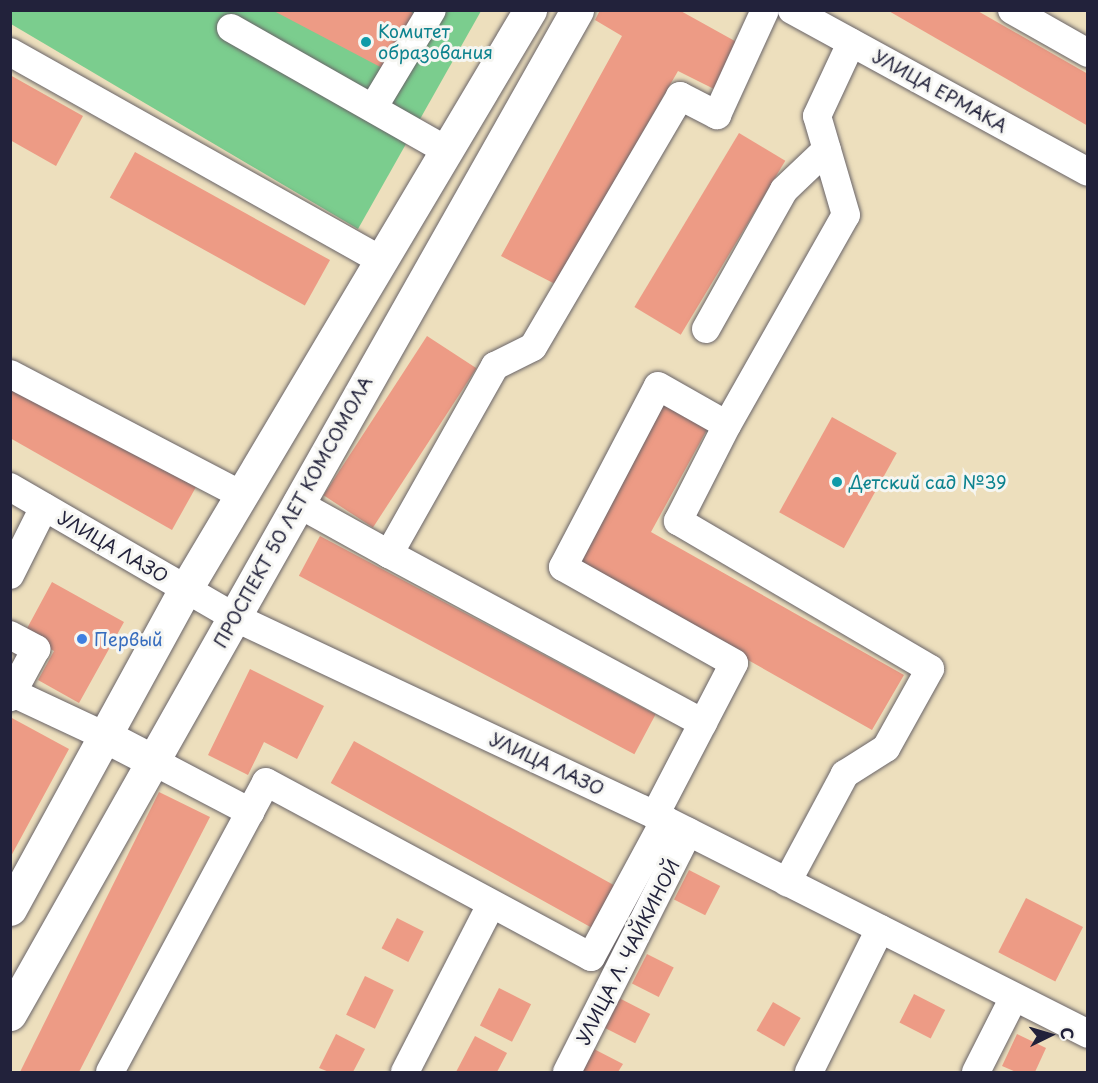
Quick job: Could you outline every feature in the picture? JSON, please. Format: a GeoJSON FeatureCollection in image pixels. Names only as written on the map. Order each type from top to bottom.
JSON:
{"type":"FeatureCollection","features":[{"type":"Feature","properties":{"kind":"main road"},"geometry":{"type":"LineString","coordinates":[[10,909],[185,590],[530,10]]}},
{"type":"Feature","properties":{"kind":"main road","name":"ПРОСПЕКТ 50 ЛЕТ КОМСОМОЛА"},"geometry":{"type":"LineString","coordinates":[[10,1014],[577,10]]}},
{"type":"Feature","properties":{"kind":"main road"},"geometry":{"type":"LineString","coordinates":[[105,736],[153,761]]}},
{"type":"Feature","properties":{"kind":"street"},"geometry":{"type":"LineString","coordinates":[[373,108],[432,10]]}},
{"type":"Feature","properties":{"kind":"street"},"geometry":{"type":"LineString","coordinates":[[389,554],[495,366],[533,347],[680,96],[717,115],[765,10]]}},
{"type":"Feature","properties":{"kind":"street"},"geometry":{"type":"LineString","coordinates":[[1012,10],[1088,53]]}},
{"type":"Feature","properties":{"kind":"street","name":"УЛИЦА ЕРМАКА"},"geometry":{"type":"LineString","coordinates":[[801,12],[851,42],[1088,172]]}},
{"type":"Feature","properties":{"kind":"street"},"geometry":{"type":"LineString","coordinates":[[231,28],[446,150]]}},
{"type":"Feature","properties":{"kind":"street"},"geometry":{"type":"LineString","coordinates":[[787,882],[845,774],[886,748],[930,669],[678,521],[727,426],[846,215],[817,116],[851,42]]}},
{"type":"Feature","properties":{"kind":"street"},"geometry":{"type":"LineString","coordinates":[[10,52],[381,260]]}},
{"type":"Feature","properties":{"kind":"street"},"geometry":{"type":"LineString","coordinates":[[706,329],[784,190],[827,149]]}},
{"type":"Feature","properties":{"kind":"street"},"geometry":{"type":"LineString","coordinates":[[10,374],[241,495]]}},
{"type":"Feature","properties":{"kind":"street"},"geometry":{"type":"LineString","coordinates":[[110,1072],[266,782],[591,957],[670,822],[703,723],[734,663],[563,567],[658,386],[727,426]]}},
{"type":"Feature","properties":{"kind":"street","name":"УЛИЦА ЛАЗО"},"geometry":{"type":"LineString","coordinates":[[10,487],[234,617],[670,822],[1088,1034]]}},
{"type":"Feature","properties":{"kind":"street"},"geometry":{"type":"LineString","coordinates":[[297,503],[703,723]]}},
{"type":"Feature","properties":{"kind":"street"},"geometry":{"type":"LineString","coordinates":[[10,575],[44,507]]}},
{"type":"Feature","properties":{"kind":"street"},"geometry":{"type":"LineString","coordinates":[[10,635],[36,649],[12,695],[105,736]]}},
{"type":"Feature","properties":{"kind":"street"},"geometry":{"type":"LineString","coordinates":[[153,761],[250,812]]}},
{"type":"Feature","properties":{"kind":"street","name":"УЛИЦА Л. ЧАЙКИНОЙ"},"geometry":{"type":"LineString","coordinates":[[567,1072],[670,822]]}},
{"type":"Feature","properties":{"kind":"street"},"geometry":{"type":"LineString","coordinates":[[405,1072],[491,905]]}},
{"type":"Feature","properties":{"kind":"street"},"geometry":{"type":"LineString","coordinates":[[809,1072],[880,929]]}},
{"type":"Feature","properties":{"kind":"street"},"geometry":{"type":"LineString","coordinates":[[976,1072],[1014,997]]}},
{"type":"Feature","properties":{"kind":"green space"},"geometry":{"type":"Polygon","coordinates":[[[11,10],[481,11],[358,229],[11,24],[11,10]]]}},
{"type":"Feature","properties":{"kind":"building","name":"Комитет образования"},"geometry":{"type":"Polygon","coordinates":[[[272,10],[408,10],[415,14],[386,70],[272,10]]]}},
{"type":"Feature","properties":{"kind":"building"},"geometry":{"type":"Polygon","coordinates":[[[600,10],[679,10],[742,45],[718,91],[678,71],[555,284],[501,256],[622,36],[595,20],[600,10]]]}},
{"type":"Feature","properties":{"kind":"building"},"geometry":{"type":"Polygon","coordinates":[[[887,10],[976,10],[1088,74],[1088,126],[887,10]]]}},
{"type":"Feature","properties":{"kind":"building"},"geometry":{"type":"Polygon","coordinates":[[[10,75],[83,116],[56,166],[10,140],[10,75]]]}},
{"type":"Feature","properties":{"kind":"building"},"geometry":{"type":"Polygon","coordinates":[[[739,133],[785,161],[681,335],[634,307],[739,133]]]}},
{"type":"Feature","properties":{"kind":"building"},"geometry":{"type":"Polygon","coordinates":[[[135,152],[330,260],[305,306],[110,197],[135,152]]]}},
{"type":"Feature","properties":{"kind":"building"},"geometry":{"type":"Polygon","coordinates":[[[427,336],[476,368],[373,527],[324,495],[427,336]]]}},
{"type":"Feature","properties":{"kind":"building"},"geometry":{"type":"Polygon","coordinates":[[[10,380],[196,487],[172,530],[10,438],[10,380]]]}},
{"type":"Feature","properties":{"kind":"building"},"geometry":{"type":"Polygon","coordinates":[[[660,399],[709,426],[651,532],[904,675],[872,730],[574,562],[660,399]]]}},
{"type":"Feature","properties":{"kind":"building","name":"Детский сад №39"},"geometry":{"type":"Polygon","coordinates":[[[832,417],[897,453],[844,548],[779,512],[832,417]]]}},
{"type":"Feature","properties":{"kind":"building"},"geometry":{"type":"Polygon","coordinates":[[[320,536],[656,714],[634,754],[299,576],[320,536]]]}},
{"type":"Feature","properties":{"kind":"building"},"geometry":{"type":"Polygon","coordinates":[[[52,582],[124,622],[79,703],[38,680],[54,651],[24,634],[52,582]]]}},
{"type":"Feature","properties":{"kind":"building"},"geometry":{"type":"Polygon","coordinates":[[[250,669],[324,706],[297,759],[264,742],[248,775],[208,755],[250,669]]]}},
{"type":"Feature","properties":{"kind":"building"},"geometry":{"type":"Polygon","coordinates":[[[10,717],[69,749],[10,858],[10,717]]]}},
{"type":"Feature","properties":{"kind":"building"},"geometry":{"type":"Polygon","coordinates":[[[354,741],[618,887],[595,929],[331,783],[354,741]]]}},
{"type":"Feature","properties":{"kind":"building"},"geometry":{"type":"Polygon","coordinates":[[[159,792],[210,817],[79,1072],[20,1072],[159,792]]]}},
{"type":"Feature","properties":{"kind":"building"},"geometry":{"type":"Polygon","coordinates":[[[689,870],[720,886],[705,915],[674,899],[689,870]]]}},
{"type":"Feature","properties":{"kind":"building"},"geometry":{"type":"Polygon","coordinates":[[[1026,898],[1083,927],[1055,981],[998,952],[1026,898]]]}},
{"type":"Feature","properties":{"kind":"building"},"geometry":{"type":"Polygon","coordinates":[[[397,918],[424,932],[408,962],[382,948],[397,918]]]}},
{"type":"Feature","properties":{"kind":"building"},"geometry":{"type":"Polygon","coordinates":[[[647,954],[674,968],[659,997],[632,983],[647,954]]]}},
{"type":"Feature","properties":{"kind":"building"},"geometry":{"type":"Polygon","coordinates":[[[365,976],[394,990],[375,1029],[346,1015],[365,976]]]}},
{"type":"Feature","properties":{"kind":"building"},"geometry":{"type":"Polygon","coordinates":[[[499,988],[531,1004],[512,1042],[480,1025],[499,988]]]}},
{"type":"Feature","properties":{"kind":"building"},"geometry":{"type":"Polygon","coordinates":[[[914,994],[945,1010],[931,1038],[899,1023],[914,994]]]}},
{"type":"Feature","properties":{"kind":"building"},"geometry":{"type":"Polygon","coordinates":[[[619,998],[650,1014],[635,1043],[604,1027],[619,998]]]}},
{"type":"Feature","properties":{"kind":"building"},"geometry":{"type":"Polygon","coordinates":[[[773,1002],[801,1018],[784,1047],[757,1031],[773,1002]]]}},
{"type":"Feature","properties":{"kind":"building"},"geometry":{"type":"Polygon","coordinates":[[[336,1034],[365,1049],[353,1072],[329,1072],[319,1068],[336,1034]]]}},
{"type":"Feature","properties":{"kind":"building"},"geometry":{"type":"Polygon","coordinates":[[[1017,1034],[1046,1048],[1035,1072],[1016,1072],[1002,1066],[1017,1034]]]}},
{"type":"Feature","properties":{"kind":"building"},"geometry":{"type":"Polygon","coordinates":[[[475,1036],[507,1053],[497,1072],[456,1072],[475,1036]]]}},
{"type":"Feature","properties":{"kind":"building"},"geometry":{"type":"Polygon","coordinates":[[[592,1048],[623,1064],[618,1072],[579,1072],[592,1048]]]}},
{"type":"Feature","properties":{"kind":"place","name":"Комитет образования"},"geometry":{"type":"Point","coordinates":[366,42]}},
{"type":"Feature","properties":{"kind":"place","name":"Детский сад №39"},"geometry":{"type":"Point","coordinates":[837,482]}},
{"type":"Feature","properties":{"kind":"place","name":"Первый"},"geometry":{"type":"Point","coordinates":[82,639]}}]}
